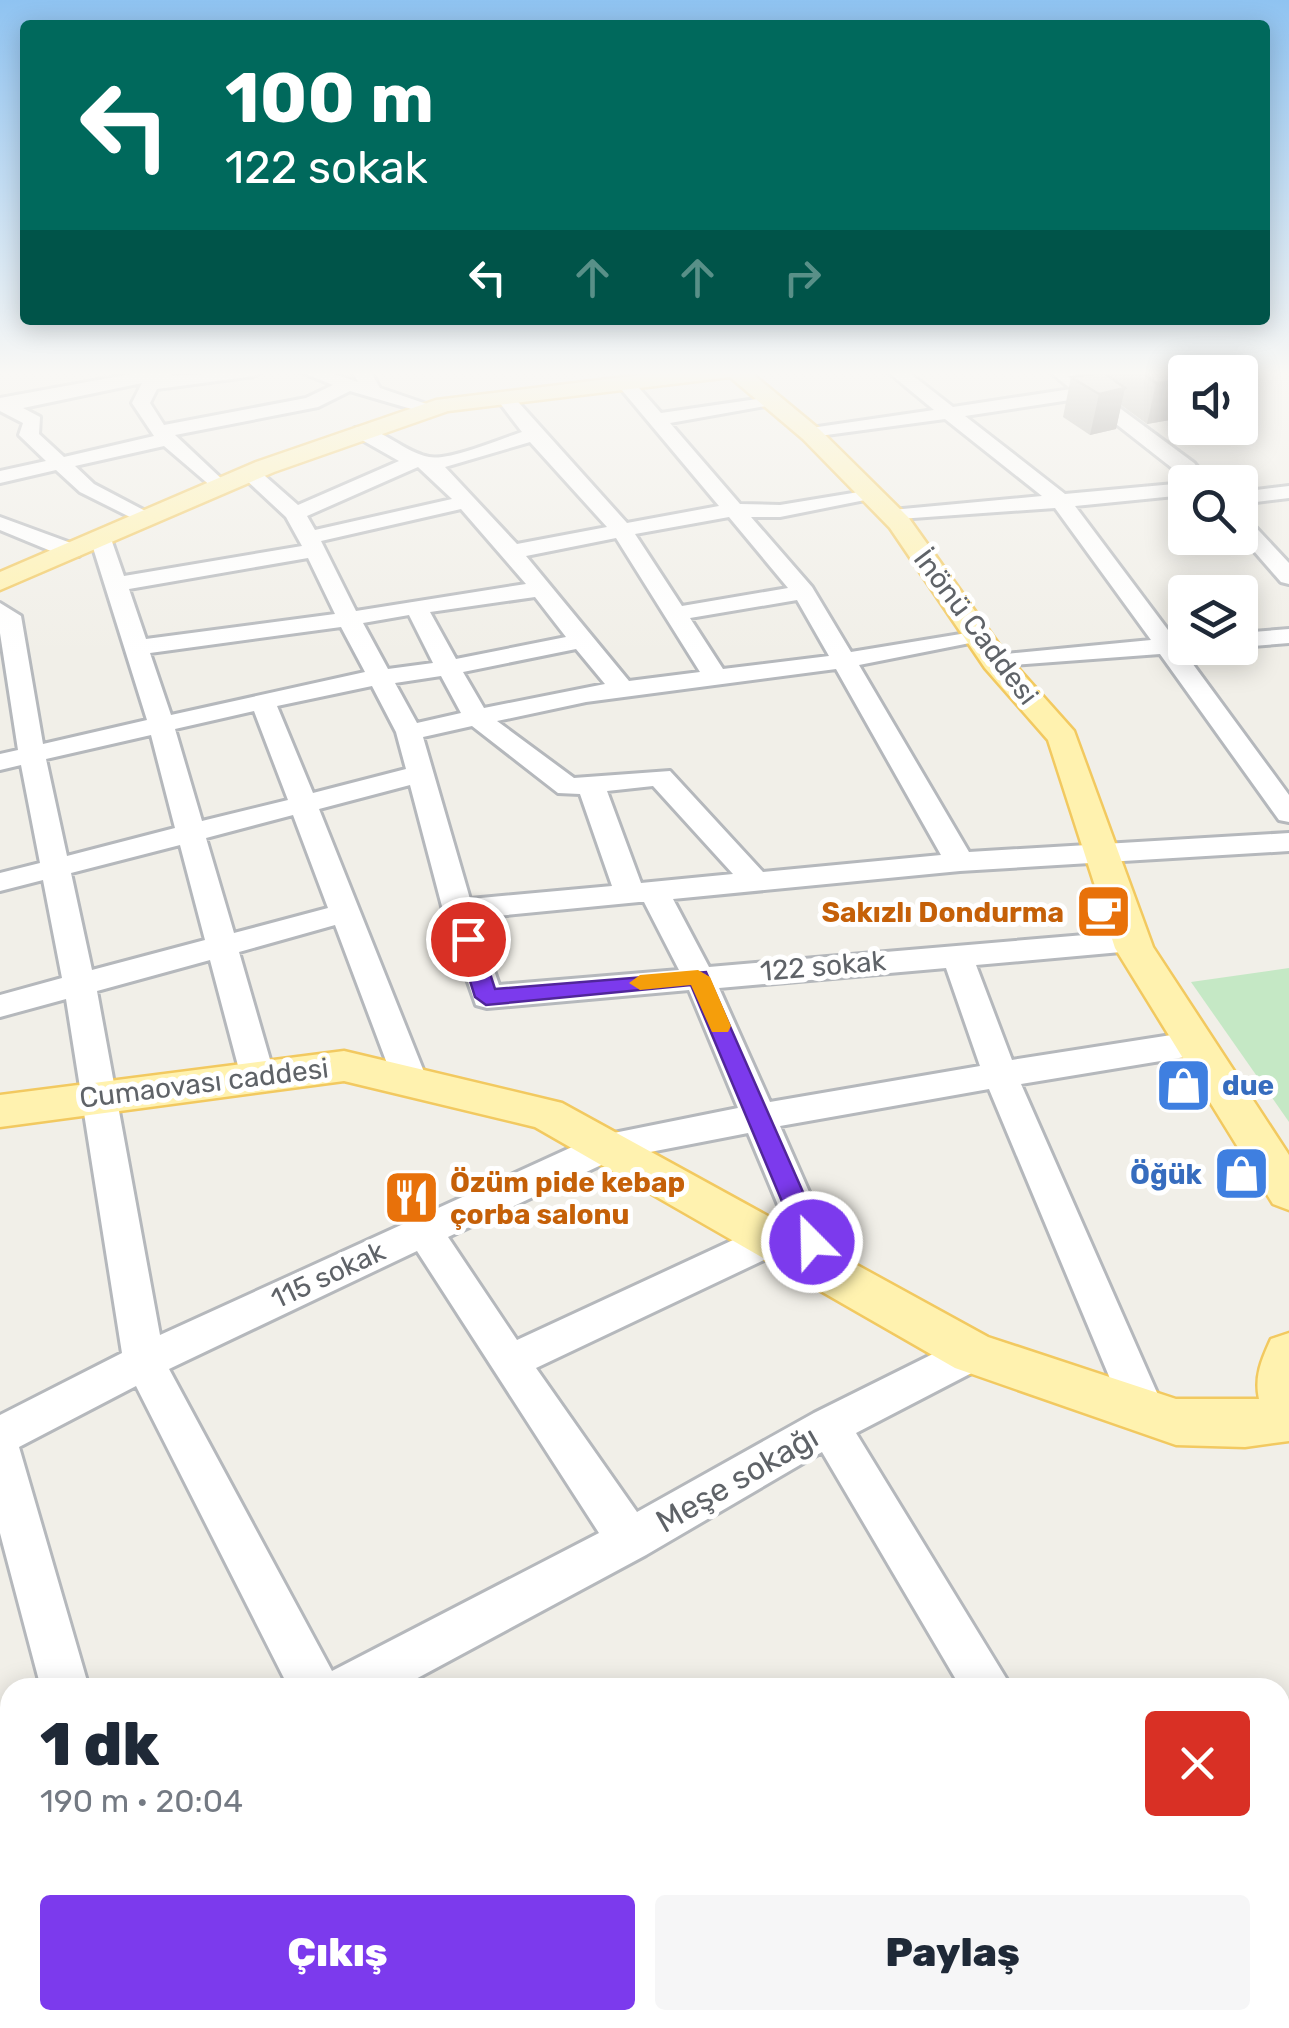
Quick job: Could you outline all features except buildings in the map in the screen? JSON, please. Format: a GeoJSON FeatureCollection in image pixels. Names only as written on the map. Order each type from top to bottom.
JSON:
{"type":"FeatureCollection","features":[{"type":"Feature","properties":{"kind":"main road"},"geometry":{"type":"LineString","coordinates":[[0,582],[270,466]]}},
{"type":"Feature","properties":{"kind":"main road","name":"İnönü Caddesi"},"geometry":{"type":"LineString","coordinates":[[842,466],[881,505],[986,649],[1064,738],[1132,941],[1289,1192]]}},
{"type":"Feature","properties":{"kind":"main road","name":"Cumaovası caddesi"},"geometry":{"type":"LineString","coordinates":[[0,1111],[344,1066],[547,1114],[973,1353],[1176,1422],[1245,1424],[1289,1415]]}},
{"type":"Feature","properties":{"kind":"main road"},"geometry":{"type":"LineString","coordinates":[[1289,1354],[1280,1373],[1289,1415]]}},
{"type":"Feature","properties":{"kind":"street"},"geometry":{"type":"LineString","coordinates":[[0,478],[49,466]]}},
{"type":"Feature","properties":{"kind":"street"},"geometry":{"type":"LineString","coordinates":[[62,466],[86,488],[146,519]]}},
{"type":"Feature","properties":{"kind":"street"},"geometry":{"type":"LineString","coordinates":[[197,466],[219,486]]}},
{"type":"Feature","properties":{"kind":"street"},"geometry":{"type":"LineString","coordinates":[[294,514],[418,466]]}},
{"type":"Feature","properties":{"kind":"street"},"geometry":{"type":"LineString","coordinates":[[428,466],[512,552],[622,689]]}},
{"type":"Feature","properties":{"kind":"street"},"geometry":{"type":"LineString","coordinates":[[563,466],[622,530],[714,675]]}},
{"type":"Feature","properties":{"kind":"street"},"geometry":{"type":"LineString","coordinates":[[696,466],[804,592],[960,862]]}},
{"type":"Feature","properties":{"kind":"street"},"geometry":{"type":"LineString","coordinates":[[1015,466],[1060,501],[1168,636]]}},
{"type":"Feature","properties":{"kind":"street"},"geometry":{"type":"LineString","coordinates":[[250,473],[294,514],[408,732],[458,910],[960,862],[1289,842]]}},
{"type":"Feature","properties":{"kind":"street"},"geometry":{"type":"LineString","coordinates":[[512,552],[734,510],[1060,501],[1168,491]]}},
{"type":"Feature","properties":{"kind":"street"},"geometry":{"type":"LineString","coordinates":[[1258,496],[1289,492]]}},
{"type":"Feature","properties":{"kind":"street"},"geometry":{"type":"LineString","coordinates":[[116,584],[311,544],[466,502]]}},
{"type":"Feature","properties":{"kind":"street"},"geometry":{"type":"LineString","coordinates":[[0,523],[71,551]]}},
{"type":"Feature","properties":{"kind":"street"},"geometry":{"type":"LineString","coordinates":[[100,538],[161,725],[258,1077]]}},
{"type":"Feature","properties":{"kind":"street"},"geometry":{"type":"LineString","coordinates":[[1258,538],[1281,559],[1289,578]]}},
{"type":"Feature","properties":{"kind":"street"},"geometry":{"type":"LineString","coordinates":[[136,648],[542,589]]}},
{"type":"Feature","properties":{"kind":"street"},"geometry":{"type":"LineString","coordinates":[[675,614],[804,592]]}},
{"type":"Feature","properties":{"kind":"street"},"geometry":{"type":"LineString","coordinates":[[416,607],[477,718],[568,787],[660,777],[756,881]]}},
{"type":"Feature","properties":{"kind":"street"},"geometry":{"type":"LineString","coordinates":[[0,610],[9,616],[16,759],[57,867],[102,1095],[144,1362],[311,1678]]}},
{"type":"Feature","properties":{"kind":"street"},"geometry":{"type":"LineString","coordinates":[[1258,639],[1289,636]]}},
{"type":"Feature","properties":{"kind":"street"},"geometry":{"type":"LineString","coordinates":[[16,759],[263,701],[582,641]]}},
{"type":"Feature","properties":{"kind":"street"},"geometry":{"type":"LineString","coordinates":[[408,732],[622,689],[714,675],[986,649],[1168,646]]}},
{"type":"Feature","properties":{"kind":"street"},"geometry":{"type":"LineString","coordinates":[[1189,665],[1289,814]]}},
{"type":"Feature","properties":{"kind":"street"},"geometry":{"type":"LineString","coordinates":[[263,701],[411,1082]]}},
{"type":"Feature","properties":{"kind":"street"},"geometry":{"type":"LineString","coordinates":[[0,882],[420,774]]}},
{"type":"Feature","properties":{"kind":"street"},"geometry":{"type":"LineString","coordinates":[[591,785],[643,895],[698,977],[823,1267]]}},
{"type":"Feature","properties":{"kind":"street","name":"122 sokak"},"geometry":{"type":"LineString","coordinates":[[458,910],[486,997],[1132,941]]}},
{"type":"Feature","properties":{"kind":"street"},"geometry":{"type":"LineString","coordinates":[[0,1006],[348,912]]}},
{"type":"Feature","properties":{"kind":"street"},"geometry":{"type":"LineString","coordinates":[[956,955],[1000,1075],[1144,1411]]}},
{"type":"Feature","properties":{"kind":"street","name":"115 sokak"},"geometry":{"type":"LineString","coordinates":[[0,1436],[144,1362],[608,1147],[760,1117],[1197,1043]]}},
{"type":"Feature","properties":{"kind":"street","name":"Meşe sokağı"},"geometry":{"type":"LineString","coordinates":[[424,1231],[630,1540],[829,1426],[973,1353]]}},
{"type":"Feature","properties":{"kind":"street"},"geometry":{"type":"LineString","coordinates":[[509,1362],[772,1238]]}},
{"type":"Feature","properties":{"kind":"street"},"geometry":{"type":"LineString","coordinates":[[829,1426],[982,1678]]}},
{"type":"Feature","properties":{"kind":"street"},"geometry":{"type":"LineString","coordinates":[[0,1454],[62,1678]]}},
{"type":"Feature","properties":{"kind":"street"},"geometry":{"type":"LineString","coordinates":[[368,1678],[630,1540]]}},
{"type":"Feature","properties":{"kind":"green space"},"geometry":{"type":"Polygon","coordinates":[[[1289,968],[1289,1122],[1191,982],[1289,968]]]}},
{"type":"Feature","properties":{"kind":"slow traffic"},"geometry":{"type":"LineString","coordinates":[[640,983],[698,977],[720,1026]]}},
{"type":"Feature","properties":{"kind":"place","name":"Sakızlı Dondurma"},"geometry":{"type":"Point","coordinates":[1103,912]}},
{"type":"Feature","properties":{"kind":"place","name":"due"},"geometry":{"type":"Point","coordinates":[1183,1085]}},
{"type":"Feature","properties":{"kind":"place","name":"Öğük"},"geometry":{"type":"Point","coordinates":[1241,1174]}},
{"type":"Feature","properties":{"kind":"place","name":"Özüm pide kebap çorba salonu"},"geometry":{"type":"Point","coordinates":[411,1198]}},
{"type":"Feature","properties":{"kind":"route"},"geometry":{"type":"LineString","coordinates":[[468,939],[486,997],[698,977],[812,1242]]}}]}
